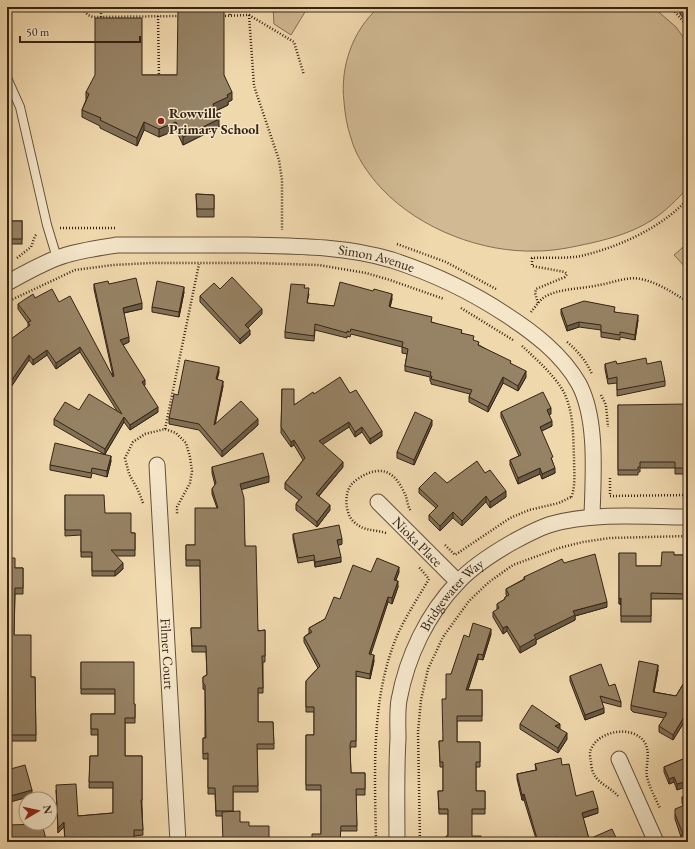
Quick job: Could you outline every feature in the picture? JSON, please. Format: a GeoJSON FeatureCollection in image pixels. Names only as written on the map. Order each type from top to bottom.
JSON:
{"type":"FeatureCollection","features":[{"type":"Feature","properties":{"kind":"street","name":"Simon Avenue"},"geometry":{"type":"LineString","coordinates":[[7,283],[57,258],[87,250],[117,245],[312,246],[361,253],[392,260],[462,288],[484,300],[532,333],[561,359],[579,384],[588,410],[592,433],[592,517]]}},
{"type":"Feature","properties":{"kind":"street","name":"Filmer Court"},"geometry":{"type":"LineString","coordinates":[[157,465],[178,842]]}},
{"type":"Feature","properties":{"kind":"street","name":"Nioka Place"},"geometry":{"type":"LineString","coordinates":[[378,502],[458,582]]}},
{"type":"Feature","properties":{"kind":"street","name":"Bridgewater Way"},"geometry":{"type":"LineString","coordinates":[[397,842],[399,701],[407,668],[416,644],[434,612],[458,582],[477,565],[501,549],[525,535],[552,524],[592,517],[688,517]]}},
{"type":"Feature","properties":{"kind":"street"},"geometry":{"type":"LineString","coordinates":[[619,759],[656,842]]}},
{"type":"Feature","properties":{"kind":"lane"},"geometry":{"type":"LineString","coordinates":[[7,78],[20,107],[47,225],[57,258]]}},
{"type":"Feature","properties":{"kind":"path"},"geometry":{"type":"LineString","coordinates":[[80,7],[91,17],[186,16]]}},
{"type":"Feature","properties":{"kind":"path"},"geometry":{"type":"LineString","coordinates":[[101,7],[101,17]]}},
{"type":"Feature","properties":{"kind":"path"},"geometry":{"type":"LineString","coordinates":[[230,15],[231,7]]}},
{"type":"Feature","properties":{"kind":"path"},"geometry":{"type":"LineString","coordinates":[[671,7],[688,27]]}},
{"type":"Feature","properties":{"kind":"path"},"geometry":{"type":"LineString","coordinates":[[249,15],[254,86],[279,160],[281,173],[282,230]]}},
{"type":"Feature","properties":{"kind":"path"},"geometry":{"type":"LineString","coordinates":[[215,16],[249,15],[294,42],[304,75]]}},
{"type":"Feature","properties":{"kind":"path"},"geometry":{"type":"LineString","coordinates":[[158,16],[159,84]]}},
{"type":"Feature","properties":{"kind":"path"},"geometry":{"type":"LineString","coordinates":[[538,304],[535,293],[536,289],[565,277],[567,274],[565,272],[532,266],[532,258],[579,256],[603,249],[647,231],[667,219],[688,199]]}},
{"type":"Feature","properties":{"kind":"path"},"geometry":{"type":"LineString","coordinates":[[7,302],[75,270],[113,264],[151,263],[298,264],[342,269],[390,280],[450,302]]}},
{"type":"Feature","properties":{"kind":"path"},"geometry":{"type":"LineString","coordinates":[[164,429],[198,264]]}},
{"type":"Feature","properties":{"kind":"path"},"geometry":{"type":"LineString","coordinates":[[531,312],[547,295],[557,291],[599,285],[631,278],[641,279],[667,289],[688,302]]}},
{"type":"Feature","properties":{"kind":"path"},"geometry":{"type":"LineString","coordinates":[[455,555],[510,518],[529,510],[558,503],[572,497],[574,486],[573,425],[570,410],[562,390],[535,358],[519,344],[456,304]]}},
{"type":"Feature","properties":{"kind":"path"},"geometry":{"type":"LineString","coordinates":[[610,496],[688,495]]}},
{"type":"Feature","properties":{"kind":"path"},"geometry":{"type":"LineString","coordinates":[[420,842],[418,732],[421,700],[428,669],[443,637],[469,601],[489,582],[513,565],[559,548],[583,542],[610,538],[688,536]]}},
{"type":"Feature","properties":{"kind":"shaded area"},"geometry":{"type":"Polygon","coordinates":[[[273,7],[308,7],[291,35],[274,24],[273,7]]]}},
{"type":"Feature","properties":{"kind":"shaded area"},"geometry":{"type":"Polygon","coordinates":[[[379,7],[653,7],[676,27],[688,44],[688,188],[662,213],[638,228],[599,241],[571,247],[537,251],[516,251],[495,248],[453,236],[433,227],[397,203],[372,178],[356,152],[346,120],[343,89],[346,63],[355,38],[379,7]]]}},
{"type":"Feature","properties":{"kind":"shaded area"},"geometry":{"type":"Polygon","coordinates":[[[688,243],[688,270],[674,255],[688,243]]]}},
{"type":"Feature","properties":{"kind":"building"},"geometry":{"type":"Polygon","coordinates":[[[178,7],[224,7],[224,75],[232,92],[227,95],[228,97],[213,104],[219,119],[183,137],[176,122],[159,129],[144,122],[137,138],[100,120],[101,118],[82,110],[89,94],[86,92],[95,75],[95,18],[142,18],[142,75],[177,75],[178,7]]]}},
{"type":"Feature","properties":{"kind":"building"},"geometry":{"type":"Polygon","coordinates":[[[681,7],[688,7],[688,16],[681,7]]]}},
{"type":"Feature","properties":{"kind":"building"},"geometry":{"type":"Polygon","coordinates":[[[196,194],[214,195],[214,209],[197,209],[196,194]]]}},
{"type":"Feature","properties":{"kind":"building"},"geometry":{"type":"Polygon","coordinates":[[[7,221],[22,221],[22,239],[7,239],[7,221]]]}},
{"type":"Feature","properties":{"kind":"building"},"geometry":{"type":"Polygon","coordinates":[[[232,277],[262,309],[245,325],[250,330],[240,339],[200,296],[214,283],[220,289],[232,277]]]}},
{"type":"Feature","properties":{"kind":"building"},"geometry":{"type":"Polygon","coordinates":[[[136,278],[142,303],[123,308],[129,337],[120,340],[145,380],[142,382],[158,407],[130,425],[124,417],[105,449],[54,419],[65,402],[79,410],[89,394],[122,414],[80,347],[56,363],[47,350],[33,360],[29,355],[7,387],[7,342],[30,325],[28,322],[31,321],[18,304],[33,294],[35,298],[52,289],[59,302],[70,296],[113,377],[94,284],[108,281],[109,284],[136,278]]]}},
{"type":"Feature","properties":{"kind":"building"},"geometry":{"type":"Polygon","coordinates":[[[157,281],[184,287],[179,312],[152,307],[157,281]]]}},
{"type":"Feature","properties":{"kind":"building"},"geometry":{"type":"Polygon","coordinates":[[[340,282],[373,291],[374,289],[392,294],[390,307],[432,317],[431,322],[462,330],[461,333],[474,336],[473,340],[479,342],[478,345],[511,361],[510,363],[526,371],[518,386],[503,377],[488,407],[469,397],[472,390],[431,379],[431,372],[405,366],[408,349],[402,347],[403,342],[351,329],[350,332],[347,331],[347,333],[315,324],[314,336],[285,332],[291,284],[305,285],[304,288],[309,288],[307,303],[334,306],[340,282]]]}},
{"type":"Feature","properties":{"kind":"building"},"geometry":{"type":"Polygon","coordinates":[[[584,301],[615,307],[614,312],[638,315],[635,335],[620,332],[620,335],[601,332],[601,325],[579,322],[567,326],[561,309],[584,301]]]}},
{"type":"Feature","properties":{"kind":"building"},"geometry":{"type":"Polygon","coordinates":[[[646,358],[647,364],[661,361],[665,381],[617,390],[617,377],[608,379],[605,364],[616,361],[617,364],[646,358]]]}},
{"type":"Feature","properties":{"kind":"building"},"geometry":{"type":"Polygon","coordinates":[[[185,360],[219,367],[216,379],[223,381],[214,425],[241,401],[258,419],[222,451],[199,424],[169,418],[174,394],[178,395],[185,360]]]}},
{"type":"Feature","properties":{"kind":"building"},"geometry":{"type":"Polygon","coordinates":[[[340,377],[350,393],[356,390],[382,431],[370,439],[362,427],[355,432],[349,422],[319,441],[343,462],[316,494],[330,505],[317,522],[296,504],[302,497],[285,483],[305,458],[294,440],[291,442],[281,427],[282,389],[294,389],[294,405],[313,392],[314,394],[340,377]]]}},
{"type":"Feature","properties":{"kind":"building"},"geometry":{"type":"Polygon","coordinates":[[[543,392],[551,408],[547,410],[552,421],[540,427],[553,457],[551,458],[555,468],[542,474],[540,468],[518,478],[510,460],[521,455],[501,412],[543,392]]]}},
{"type":"Feature","properties":{"kind":"building"},"geometry":{"type":"Polygon","coordinates":[[[687,404],[688,468],[675,468],[675,462],[640,462],[640,467],[638,467],[638,470],[618,470],[618,405],[687,404]]]}},
{"type":"Feature","properties":{"kind":"building"},"geometry":{"type":"Polygon","coordinates":[[[415,412],[432,420],[414,460],[397,452],[415,412]]]}},
{"type":"Feature","properties":{"kind":"building"},"geometry":{"type":"Polygon","coordinates":[[[55,443],[111,456],[107,471],[92,468],[91,473],[50,465],[55,443]]]}},
{"type":"Feature","properties":{"kind":"building"},"geometry":{"type":"Polygon","coordinates":[[[263,453],[269,476],[240,484],[244,498],[245,546],[256,546],[258,631],[265,630],[265,656],[262,656],[263,688],[258,688],[258,722],[273,722],[274,744],[257,744],[258,786],[233,786],[233,811],[216,811],[215,788],[208,788],[208,753],[203,754],[203,738],[206,738],[205,685],[203,683],[203,677],[207,675],[206,646],[192,646],[191,628],[201,628],[200,560],[186,560],[186,545],[195,545],[195,508],[218,508],[212,489],[216,483],[212,467],[263,453]]]}},
{"type":"Feature","properties":{"kind":"building"},"geometry":{"type":"Polygon","coordinates":[[[477,461],[485,473],[490,470],[506,491],[490,502],[486,496],[462,521],[453,512],[440,526],[429,515],[438,506],[419,488],[435,472],[447,483],[477,461]]]}},
{"type":"Feature","properties":{"kind":"building"},"geometry":{"type":"Polygon","coordinates":[[[65,495],[104,495],[105,513],[131,513],[131,533],[135,533],[135,550],[111,550],[123,563],[115,571],[92,571],[92,552],[81,552],[81,530],[65,530],[65,495]]]}},
{"type":"Feature","properties":{"kind":"building"},"geometry":{"type":"Polygon","coordinates":[[[339,525],[342,539],[337,540],[341,557],[315,562],[314,555],[298,558],[293,534],[339,525]]]}},
{"type":"Feature","properties":{"kind":"building"},"geometry":{"type":"Polygon","coordinates":[[[662,552],[674,552],[674,555],[688,555],[688,594],[651,593],[651,616],[621,616],[621,598],[619,599],[619,553],[636,553],[636,566],[661,566],[662,552]]]}},
{"type":"Feature","properties":{"kind":"building"},"geometry":{"type":"Polygon","coordinates":[[[595,554],[607,602],[573,611],[575,615],[534,635],[536,638],[520,647],[507,626],[503,628],[493,612],[499,608],[497,604],[509,595],[506,589],[525,579],[524,577],[562,559],[564,563],[595,554]]]}},
{"type":"Feature","properties":{"kind":"building"},"geometry":{"type":"Polygon","coordinates":[[[7,558],[15,558],[15,568],[23,568],[23,588],[15,588],[14,635],[31,635],[31,677],[35,677],[36,735],[7,735],[7,558]]]}},
{"type":"Feature","properties":{"kind":"building"},"geometry":{"type":"Polygon","coordinates":[[[377,558],[399,567],[394,580],[398,581],[392,598],[388,597],[369,654],[374,655],[370,674],[356,671],[356,741],[351,741],[350,745],[351,773],[365,773],[365,789],[356,789],[357,826],[341,826],[340,842],[312,842],[312,834],[321,834],[321,785],[306,785],[306,735],[314,735],[314,707],[306,707],[306,681],[320,666],[304,637],[312,632],[309,628],[325,619],[334,597],[340,599],[353,565],[371,572],[377,558]]]}},
{"type":"Feature","properties":{"kind":"building"},"geometry":{"type":"Polygon","coordinates":[[[473,623],[491,629],[483,655],[478,654],[466,690],[482,690],[482,716],[457,716],[457,742],[480,742],[480,762],[476,762],[476,791],[485,791],[485,809],[472,809],[472,836],[481,836],[481,842],[439,842],[439,840],[446,840],[446,836],[448,836],[448,809],[439,809],[438,791],[443,791],[443,762],[440,762],[439,741],[443,741],[442,699],[446,699],[446,674],[451,674],[464,635],[469,637],[473,623]]]}},
{"type":"Feature","properties":{"kind":"building"},"geometry":{"type":"Polygon","coordinates":[[[639,661],[658,665],[653,692],[676,696],[688,676],[688,715],[686,714],[673,735],[659,726],[667,713],[631,705],[639,661]]]}},
{"type":"Feature","properties":{"kind":"building"},"geometry":{"type":"Polygon","coordinates":[[[81,662],[134,662],[135,718],[125,718],[125,756],[142,756],[141,800],[143,830],[134,830],[134,838],[129,838],[130,842],[65,842],[64,822],[58,828],[58,791],[56,791],[56,785],[76,784],[78,816],[113,813],[113,782],[89,782],[90,756],[98,756],[98,729],[91,729],[91,714],[115,714],[115,689],[81,689],[81,662]]]}},
{"type":"Feature","properties":{"kind":"building"},"geometry":{"type":"Polygon","coordinates":[[[601,664],[609,686],[615,684],[621,702],[600,696],[604,708],[585,715],[570,676],[601,664]]]}},
{"type":"Feature","properties":{"kind":"building"},"geometry":{"type":"Polygon","coordinates":[[[532,705],[560,724],[555,726],[567,733],[558,748],[520,724],[532,705]]]}},
{"type":"Feature","properties":{"kind":"building"},"geometry":{"type":"Polygon","coordinates":[[[688,757],[688,781],[677,784],[674,777],[669,779],[664,767],[688,757]]]}},
{"type":"Feature","properties":{"kind":"building"},"geometry":{"type":"Polygon","coordinates":[[[561,758],[562,765],[569,764],[576,796],[593,791],[598,808],[582,813],[589,839],[612,829],[618,842],[559,842],[557,837],[538,842],[524,794],[522,795],[517,774],[537,770],[535,764],[561,758]]]}},
{"type":"Feature","properties":{"kind":"building"},"geometry":{"type":"Polygon","coordinates":[[[25,765],[32,790],[18,791],[18,794],[7,797],[7,770],[25,765]]]}},
{"type":"Feature","properties":{"kind":"building"},"geometry":{"type":"Polygon","coordinates":[[[688,795],[688,842],[685,842],[681,835],[683,834],[675,814],[675,809],[685,805],[682,797],[688,795]]]}},
{"type":"Feature","properties":{"kind":"building"},"geometry":{"type":"Polygon","coordinates":[[[240,811],[240,822],[249,822],[249,826],[269,826],[269,842],[223,842],[222,812],[240,811]]]}},
{"type":"Feature","properties":{"kind":"building"},"geometry":{"type":"Polygon","coordinates":[[[7,825],[18,825],[18,831],[44,831],[46,839],[44,842],[7,842],[7,825]]]}},
{"type":"Feature","properties":{"kind":"place","name":"Rowville Primary School"},"geometry":{"type":"Point","coordinates":[161,121]}}]}
